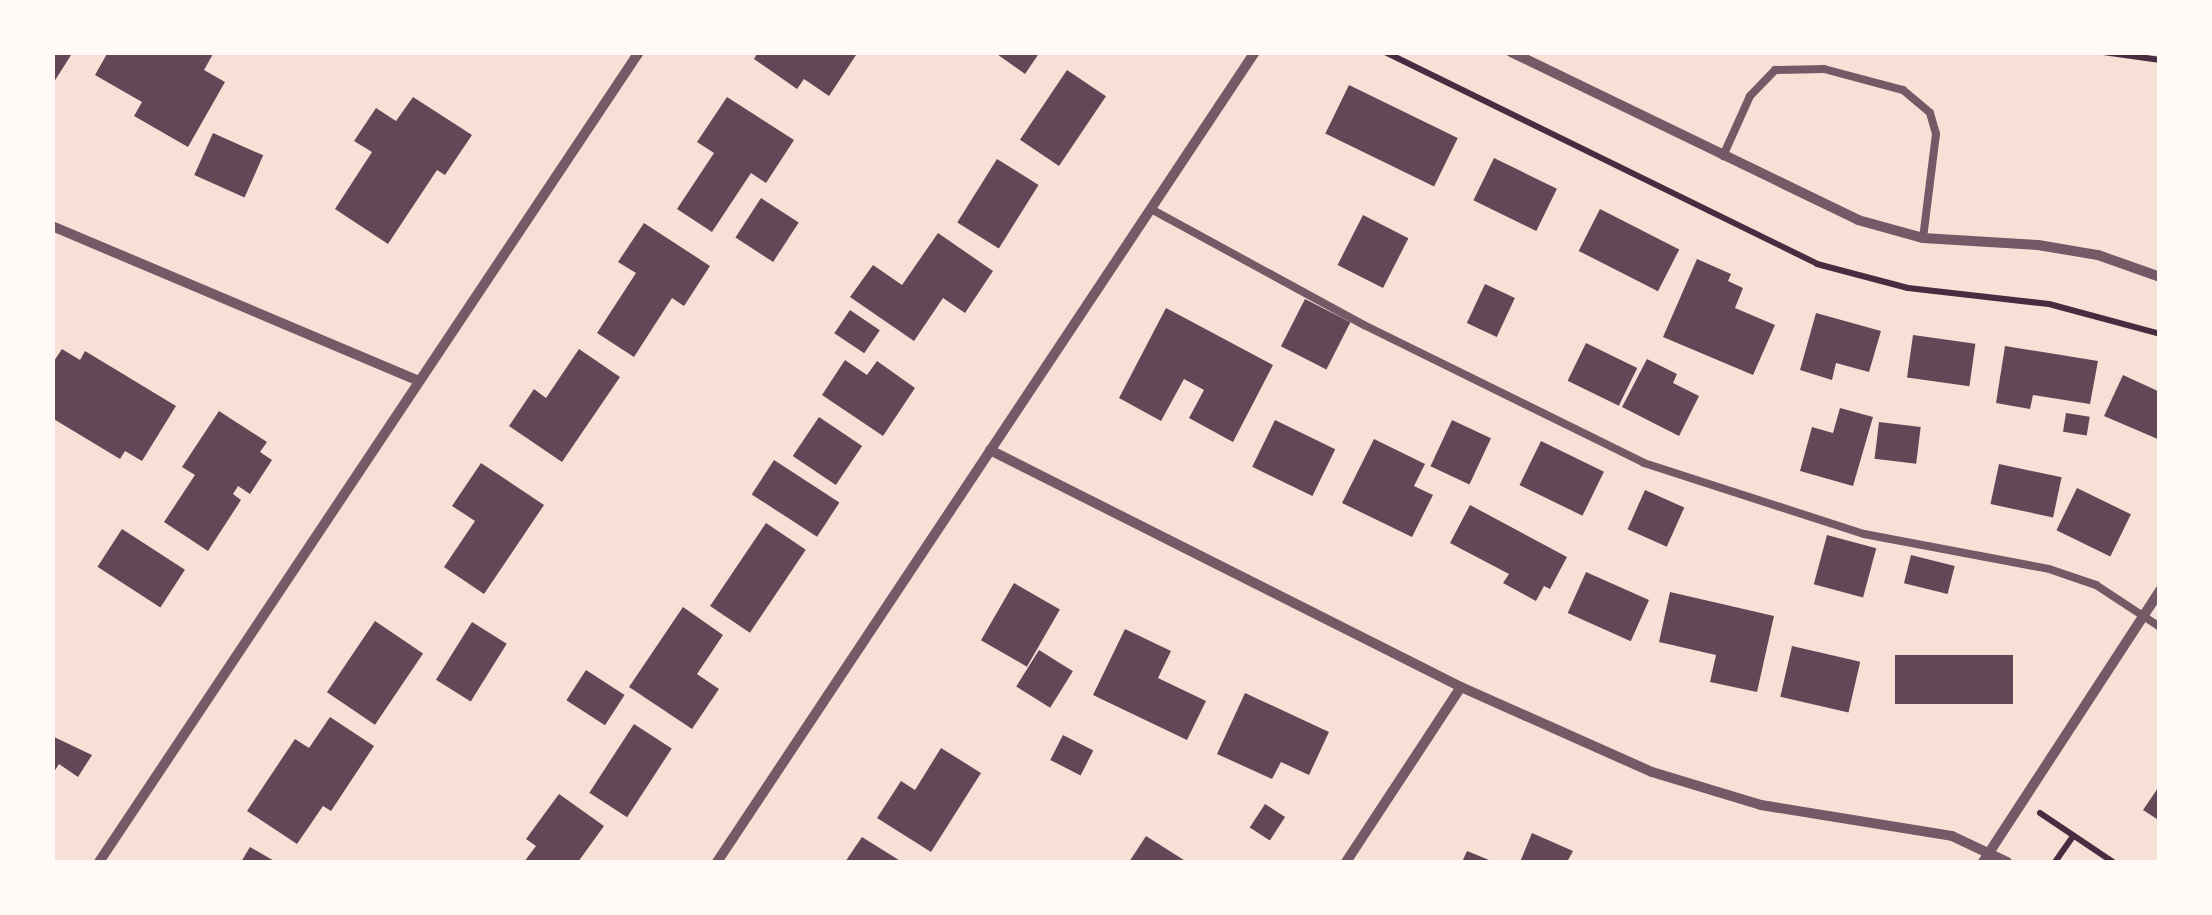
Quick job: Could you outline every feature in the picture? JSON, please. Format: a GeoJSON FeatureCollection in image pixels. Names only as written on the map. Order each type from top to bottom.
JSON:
{"type":"FeatureCollection","features":[{"type":"Feature","properties":{"kind":"street"},"geometry":{"type":"LineString","coordinates":[[99,862],[639,52]]}},
{"type":"Feature","properties":{"kind":"street"},"geometry":{"type":"LineString","coordinates":[[717,862],[1255,52]]}},
{"type":"Feature","properties":{"kind":"street"},"geometry":{"type":"LineString","coordinates":[[1510,52],[1858,220],[1923,238],[2038,245],[2098,255],[2160,278]]}},
{"type":"Feature","properties":{"kind":"street"},"geometry":{"type":"LineString","coordinates":[[52,226],[419,381]]}},
{"type":"Feature","properties":{"kind":"street"},"geometry":{"type":"LineString","coordinates":[[990,450],[1560,734],[1712,791],[1762,805],[1952,836],[1986,858],[2006,862]]}},
{"type":"Feature","properties":{"kind":"street"},"geometry":{"type":"LineString","coordinates":[[1986,858],[2160,590]]}},
{"type":"Feature","properties":{"kind":"street"},"geometry":{"type":"LineString","coordinates":[[1346,862],[1460,687]]}},
{"type":"Feature","properties":{"kind":"lane"},"geometry":{"type":"LineString","coordinates":[[1723,157],[1750,96],[1764,77],[1775,70],[1824,69],[1902,90],[1930,113],[1936,134],[1923,238]]}},
{"type":"Feature","properties":{"kind":"lane"},"geometry":{"type":"LineString","coordinates":[[1151,209],[1364,325],[1644,463],[1864,534],[2049,569],[2096,585],[2160,627]]}},
{"type":"Feature","properties":{"kind":"path"},"geometry":{"type":"LineString","coordinates":[[1384,52],[1816,264],[1908,288],[2049,304],[2160,334]]}},
{"type":"Feature","properties":{"kind":"path"},"geometry":{"type":"LineString","coordinates":[[2103,52],[2160,60]]}},
{"type":"Feature","properties":{"kind":"path"},"geometry":{"type":"LineString","coordinates":[[2023,801],[2113,862]]}},
{"type":"Feature","properties":{"kind":"path"},"geometry":{"type":"LineString","coordinates":[[2055,862],[2073,836]]}},
{"type":"Feature","properties":{"kind":"building"},"geometry":{"type":"Polygon","coordinates":[[[52,52],[73,52],[52,85],[52,52]]]}},
{"type":"Feature","properties":{"kind":"building"},"geometry":{"type":"Polygon","coordinates":[[[108,52],[213,54],[204,70],[225,82],[188,147],[134,116],[142,102],[95,75],[108,52]]]}},
{"type":"Feature","properties":{"kind":"building"},"geometry":{"type":"Polygon","coordinates":[[[758,52],[858,52],[829,96],[804,79],[797,89],[754,59],[758,52]]]}},
{"type":"Feature","properties":{"kind":"building"},"geometry":{"type":"Polygon","coordinates":[[[994,52],[1040,52],[1025,74],[994,52]]]}},
{"type":"Feature","properties":{"kind":"building"},"geometry":{"type":"Polygon","coordinates":[[[1067,70],[1106,96],[1059,166],[1020,140],[1067,70]]]}},
{"type":"Feature","properties":{"kind":"building"},"geometry":{"type":"Polygon","coordinates":[[[1349,85],[1458,138],[1434,187],[1325,134],[1349,85]]]}},
{"type":"Feature","properties":{"kind":"building"},"geometry":{"type":"Polygon","coordinates":[[[413,97],[472,135],[445,175],[437,170],[388,244],[335,209],[372,152],[354,141],[376,108],[396,121],[413,97]]]}},
{"type":"Feature","properties":{"kind":"building"},"geometry":{"type":"Polygon","coordinates":[[[727,97],[794,140],[766,183],[751,173],[712,232],[677,209],[714,153],[697,142],[727,97]]]}},
{"type":"Feature","properties":{"kind":"building"},"geometry":{"type":"Polygon","coordinates":[[[213,133],[263,155],[245,197],[194,175],[213,133]]]}},
{"type":"Feature","properties":{"kind":"building"},"geometry":{"type":"Polygon","coordinates":[[[1494,158],[1557,189],[1536,231],[1473,200],[1494,158]]]}},
{"type":"Feature","properties":{"kind":"building"},"geometry":{"type":"Polygon","coordinates":[[[997,159],[1039,185],[999,249],[957,223],[997,159]]]}},
{"type":"Feature","properties":{"kind":"building"},"geometry":{"type":"Polygon","coordinates":[[[761,198],[799,223],[773,262],[735,237],[761,198]]]}},
{"type":"Feature","properties":{"kind":"building"},"geometry":{"type":"Polygon","coordinates":[[[1600,209],[1679,249],[1658,291],[1579,251],[1600,209]]]}},
{"type":"Feature","properties":{"kind":"building"},"geometry":{"type":"Polygon","coordinates":[[[1363,215],[1408,238],[1383,288],[1338,265],[1363,215]]]}},
{"type":"Feature","properties":{"kind":"building"},"geometry":{"type":"Polygon","coordinates":[[[644,223],[710,266],[684,306],[672,298],[634,357],[597,333],[636,273],[618,262],[644,223]]]}},
{"type":"Feature","properties":{"kind":"building"},"geometry":{"type":"Polygon","coordinates":[[[938,233],[993,271],[965,313],[943,298],[914,341],[850,297],[873,265],[902,285],[938,233]]]}},
{"type":"Feature","properties":{"kind":"building"},"geometry":{"type":"Polygon","coordinates":[[[1697,259],[1731,274],[1728,281],[1743,288],[1735,308],[1775,325],[1753,375],[1663,337],[1697,259]]]}},
{"type":"Feature","properties":{"kind":"building"},"geometry":{"type":"Polygon","coordinates":[[[1485,284],[1515,298],[1497,337],[1467,323],[1485,284]]]}},
{"type":"Feature","properties":{"kind":"building"},"geometry":{"type":"Polygon","coordinates":[[[1305,299],[1350,322],[1326,369],[1281,346],[1305,299]]]}},
{"type":"Feature","properties":{"kind":"building"},"geometry":{"type":"Polygon","coordinates":[[[1166,308],[1273,365],[1233,442],[1189,418],[1204,390],[1184,379],[1161,421],[1119,398],[1166,308]]]}},
{"type":"Feature","properties":{"kind":"building"},"geometry":{"type":"Polygon","coordinates":[[[850,310],[880,330],[864,353],[834,333],[850,310]]]}},
{"type":"Feature","properties":{"kind":"building"},"geometry":{"type":"Polygon","coordinates":[[[1816,313],[1881,331],[1869,372],[1836,363],[1832,380],[1800,370],[1816,313]]]}},
{"type":"Feature","properties":{"kind":"building"},"geometry":{"type":"Polygon","coordinates":[[[1913,335],[1975,344],[1969,386],[1907,378],[1913,335]]]}},
{"type":"Feature","properties":{"kind":"building"},"geometry":{"type":"Polygon","coordinates":[[[1586,343],[1637,368],[1619,406],[1568,381],[1586,343]]]}},
{"type":"Feature","properties":{"kind":"building"},"geometry":{"type":"Polygon","coordinates":[[[2005,346],[2098,361],[2090,404],[2033,395],[2030,409],[1996,403],[2005,346]]]}},
{"type":"Feature","properties":{"kind":"building"},"geometry":{"type":"Polygon","coordinates":[[[62,349],[80,360],[85,351],[176,406],[142,461],[125,451],[120,459],[52,418],[52,364],[62,349]]]}},
{"type":"Feature","properties":{"kind":"building"},"geometry":{"type":"Polygon","coordinates":[[[579,349],[620,377],[562,462],[509,426],[534,389],[546,398],[579,349]]]}},
{"type":"Feature","properties":{"kind":"building"},"geometry":{"type":"Polygon","coordinates":[[[1647,359],[1677,374],[1673,383],[1699,396],[1679,436],[1622,407],[1647,359]]]}},
{"type":"Feature","properties":{"kind":"building"},"geometry":{"type":"Polygon","coordinates":[[[845,360],[867,375],[877,361],[915,388],[883,436],[822,395],[845,360]]]}},
{"type":"Feature","properties":{"kind":"building"},"geometry":{"type":"Polygon","coordinates":[[[2123,375],[2160,392],[2160,440],[2104,416],[2123,375]]]}},
{"type":"Feature","properties":{"kind":"building"},"geometry":{"type":"Polygon","coordinates":[[[1840,408],[1873,417],[1853,486],[1800,471],[1812,427],[1833,433],[1840,408]]]}},
{"type":"Feature","properties":{"kind":"building"},"geometry":{"type":"Polygon","coordinates":[[[219,411],[267,442],[260,452],[272,460],[250,494],[238,486],[233,494],[241,500],[208,551],[164,522],[195,475],[182,467],[219,411]]]}},
{"type":"Feature","properties":{"kind":"building"},"geometry":{"type":"Polygon","coordinates":[[[2066,413],[2090,417],[2087,436],[2063,432],[2066,413]]]}},
{"type":"Feature","properties":{"kind":"building"},"geometry":{"type":"Polygon","coordinates":[[[819,417],[862,446],[836,485],[793,456],[819,417]]]}},
{"type":"Feature","properties":{"kind":"building"},"geometry":{"type":"Polygon","coordinates":[[[1275,420],[1335,449],[1312,496],[1252,467],[1275,420]]]}},
{"type":"Feature","properties":{"kind":"building"},"geometry":{"type":"Polygon","coordinates":[[[1452,420],[1491,438],[1469,484],[1430,466],[1452,420]]]}},
{"type":"Feature","properties":{"kind":"building"},"geometry":{"type":"Polygon","coordinates":[[[1879,422],[1921,427],[1916,464],[1874,459],[1879,422]]]}},
{"type":"Feature","properties":{"kind":"building"},"geometry":{"type":"Polygon","coordinates":[[[1374,439],[1425,464],[1414,486],[1433,495],[1412,537],[1342,503],[1374,439]]]}},
{"type":"Feature","properties":{"kind":"building"},"geometry":{"type":"Polygon","coordinates":[[[1541,441],[1604,472],[1582,516],[1520,485],[1541,441]]]}},
{"type":"Feature","properties":{"kind":"building"},"geometry":{"type":"Polygon","coordinates":[[[774,460],[839,502],[817,537],[752,494],[774,460]]]}},
{"type":"Feature","properties":{"kind":"building"},"geometry":{"type":"Polygon","coordinates":[[[481,463],[544,505],[484,594],[444,567],[475,521],[452,506],[481,463]]]}},
{"type":"Feature","properties":{"kind":"building"},"geometry":{"type":"Polygon","coordinates":[[[1999,464],[2062,477],[2053,517],[1990,504],[1999,464]]]}},
{"type":"Feature","properties":{"kind":"building"},"geometry":{"type":"Polygon","coordinates":[[[2077,488],[2131,514],[2110,557],[2056,530],[2077,488]]]}},
{"type":"Feature","properties":{"kind":"building"},"geometry":{"type":"Polygon","coordinates":[[[1645,490],[1684,507],[1667,547],[1628,529],[1645,490]]]}},
{"type":"Feature","properties":{"kind":"building"},"geometry":{"type":"Polygon","coordinates":[[[1470,505],[1567,557],[1550,589],[1544,586],[1536,601],[1503,583],[1509,574],[1450,543],[1470,505]]]}},
{"type":"Feature","properties":{"kind":"building"},"geometry":{"type":"Polygon","coordinates":[[[766,523],[806,550],[750,633],[710,606],[766,523]]]}},
{"type":"Feature","properties":{"kind":"building"},"geometry":{"type":"Polygon","coordinates":[[[122,529],[185,570],[160,608],[97,567],[122,529]]]}},
{"type":"Feature","properties":{"kind":"building"},"geometry":{"type":"Polygon","coordinates":[[[1827,535],[1876,548],[1863,597],[1814,584],[1827,535]]]}},
{"type":"Feature","properties":{"kind":"building"},"geometry":{"type":"Polygon","coordinates":[[[1911,555],[1955,566],[1948,594],[1904,583],[1911,555]]]}},
{"type":"Feature","properties":{"kind":"building"},"geometry":{"type":"Polygon","coordinates":[[[1586,572],[1649,600],[1631,641],[1568,613],[1586,572]]]}},
{"type":"Feature","properties":{"kind":"building"},"geometry":{"type":"Polygon","coordinates":[[[1014,583],[1060,610],[1027,667],[981,640],[1014,583]]]}},
{"type":"Feature","properties":{"kind":"building"},"geometry":{"type":"Polygon","coordinates":[[[1670,592],[1774,616],[1757,692],[1710,682],[1716,655],[1659,642],[1670,592]]]}},
{"type":"Feature","properties":{"kind":"building"},"geometry":{"type":"Polygon","coordinates":[[[683,607],[723,635],[697,674],[719,689],[692,729],[629,687],[683,607]]]}},
{"type":"Feature","properties":{"kind":"building"},"geometry":{"type":"Polygon","coordinates":[[[375,621],[423,653],[375,725],[327,692],[375,621]]]}},
{"type":"Feature","properties":{"kind":"building"},"geometry":{"type":"Polygon","coordinates":[[[472,622],[507,644],[471,701],[436,680],[472,622]]]}},
{"type":"Feature","properties":{"kind":"building"},"geometry":{"type":"Polygon","coordinates":[[[1125,629],[1171,651],[1158,678],[1206,701],[1187,740],[1093,695],[1125,629]]]}},
{"type":"Feature","properties":{"kind":"building"},"geometry":{"type":"Polygon","coordinates":[[[1792,646],[1860,662],[1849,712],[1780,697],[1792,646]]]}},
{"type":"Feature","properties":{"kind":"building"},"geometry":{"type":"Polygon","coordinates":[[[1039,650],[1073,671],[1050,708],[1016,686],[1039,650]]]}},
{"type":"Feature","properties":{"kind":"building"},"geometry":{"type":"Polygon","coordinates":[[[1895,655],[2013,655],[2013,704],[1895,704],[1895,655]]]}},
{"type":"Feature","properties":{"kind":"building"},"geometry":{"type":"Polygon","coordinates":[[[586,670],[625,695],[605,725],[566,700],[586,670]]]}},
{"type":"Feature","properties":{"kind":"building"},"geometry":{"type":"Polygon","coordinates":[[[1245,693],[1329,732],[1309,775],[1281,762],[1272,779],[1217,754],[1245,693]]]}},
{"type":"Feature","properties":{"kind":"building"},"geometry":{"type":"Polygon","coordinates":[[[330,717],[374,746],[331,811],[323,806],[297,844],[247,811],[295,739],[309,748],[330,717]]]}},
{"type":"Feature","properties":{"kind":"building"},"geometry":{"type":"Polygon","coordinates":[[[634,724],[672,749],[627,817],[589,793],[634,724]]]}},
{"type":"Feature","properties":{"kind":"building"},"geometry":{"type":"Polygon","coordinates":[[[1063,735],[1093,750],[1081,775],[1050,760],[1063,735]]]}},
{"type":"Feature","properties":{"kind":"building"},"geometry":{"type":"Polygon","coordinates":[[[52,736],[92,755],[78,777],[59,764],[52,775],[52,736]]]}},
{"type":"Feature","properties":{"kind":"building"},"geometry":{"type":"Polygon","coordinates":[[[941,748],[981,773],[931,852],[877,818],[901,781],[915,790],[941,748]]]}},
{"type":"Feature","properties":{"kind":"building"},"geometry":{"type":"Polygon","coordinates":[[[2160,785],[2160,821],[2143,810],[2160,785]]]}},
{"type":"Feature","properties":{"kind":"building"},"geometry":{"type":"Polygon","coordinates":[[[559,794],[604,826],[578,862],[524,862],[536,846],[526,839],[559,794]]]}},
{"type":"Feature","properties":{"kind":"building"},"geometry":{"type":"Polygon","coordinates":[[[1265,804],[1285,817],[1270,841],[1250,827],[1265,804]]]}},
{"type":"Feature","properties":{"kind":"building"},"geometry":{"type":"Polygon","coordinates":[[[1532,833],[1573,851],[1567,862],[1520,862],[1532,833]]]}},
{"type":"Feature","properties":{"kind":"building"},"geometry":{"type":"Polygon","coordinates":[[[1146,836],[1187,862],[1129,862],[1146,836]]]}},
{"type":"Feature","properties":{"kind":"building"},"geometry":{"type":"Polygon","coordinates":[[[862,837],[902,862],[845,862],[862,837]]]}},
{"type":"Feature","properties":{"kind":"building"},"geometry":{"type":"Polygon","coordinates":[[[250,847],[276,862],[241,862],[250,847]]]}},
{"type":"Feature","properties":{"kind":"building"},"geometry":{"type":"Polygon","coordinates":[[[1467,851],[1494,862],[1462,862],[1467,851]]]}}]}
